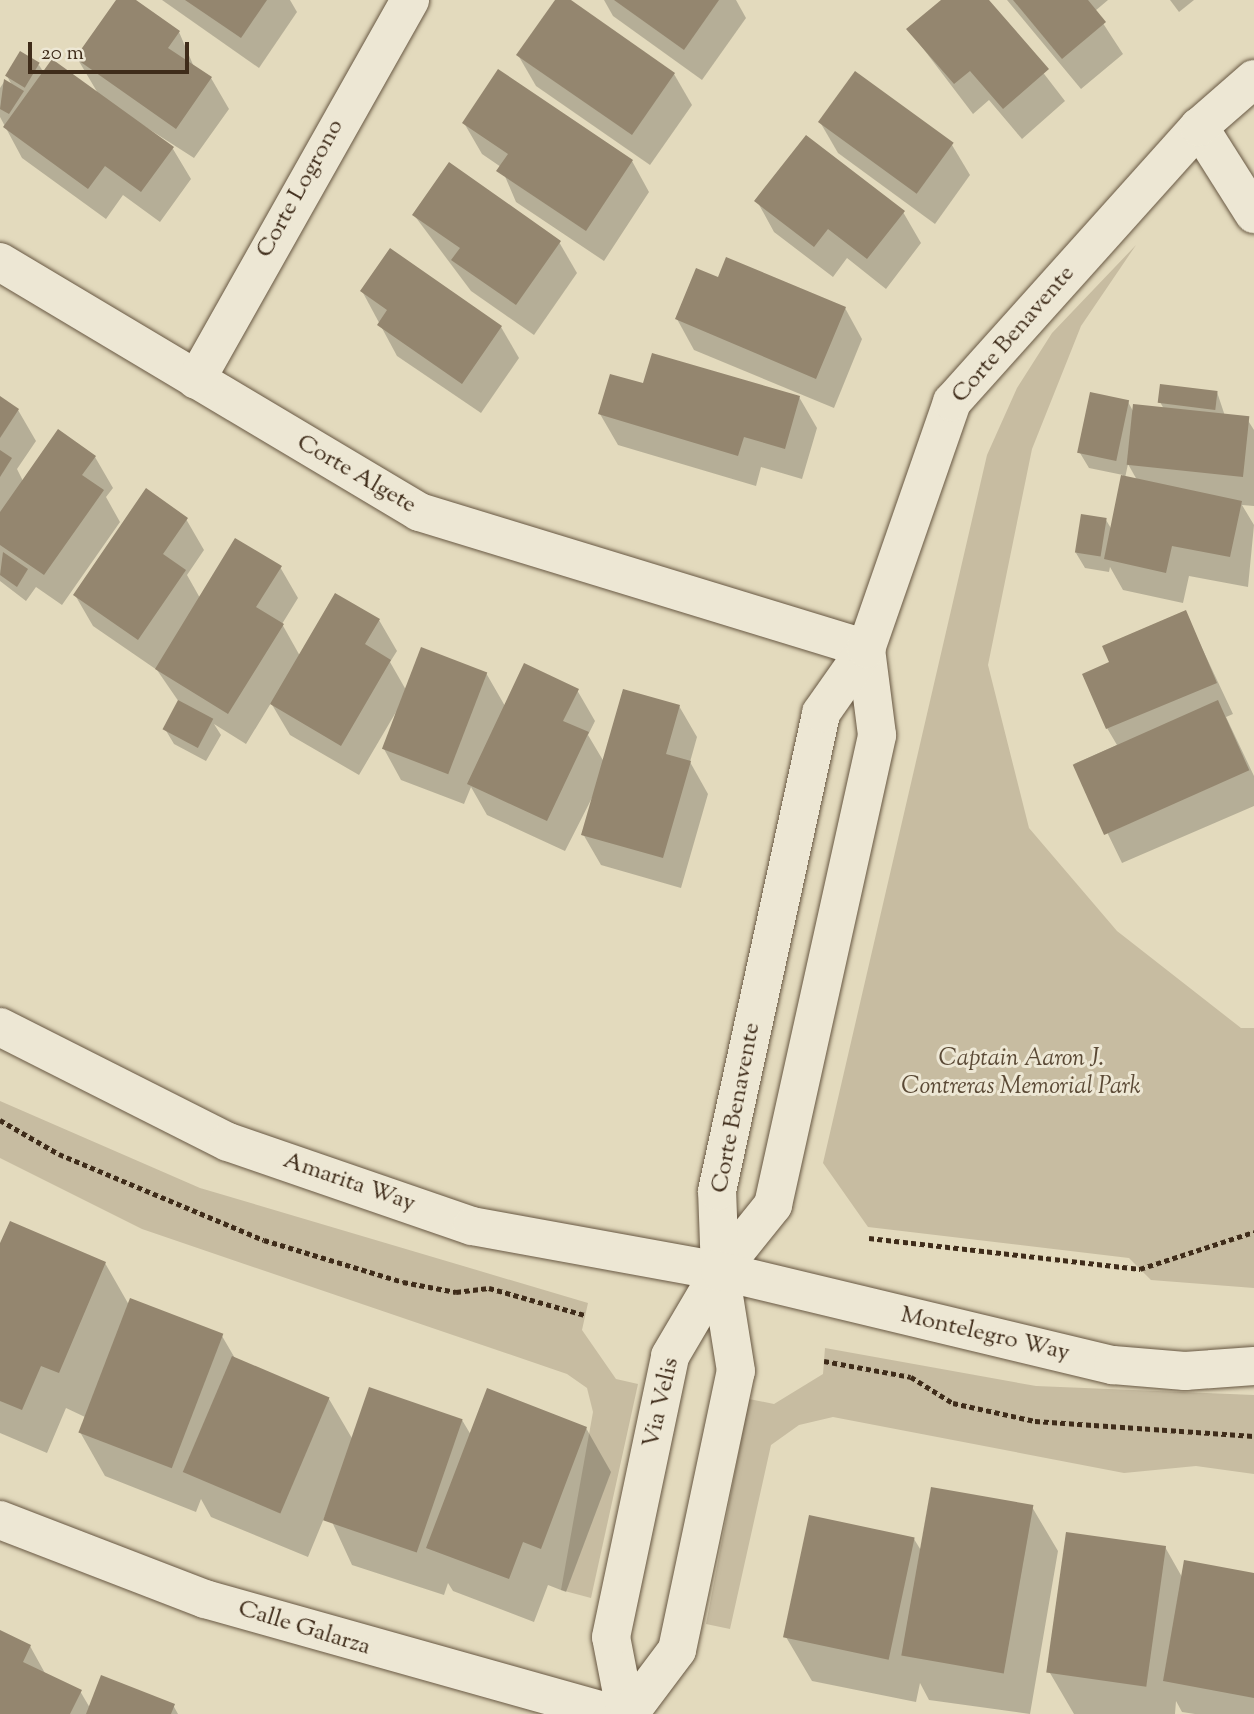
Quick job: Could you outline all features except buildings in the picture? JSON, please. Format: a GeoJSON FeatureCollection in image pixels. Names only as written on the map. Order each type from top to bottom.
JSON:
{"type":"FeatureCollection","features":[{"type":"Feature","properties":{"kind":"street","name":"Corte Logrono"},"geometry":{"type":"LineString","coordinates":[[196,380],[410,0]]}},
{"type":"Feature","properties":{"kind":"street","name":"Corte Benavente"},"geometry":{"type":"LineString","coordinates":[[720,1272],[718,1186],[821,713],[866,649],[951,402],[1199,127],[1254,79]]}},
{"type":"Feature","properties":{"kind":"street"},"geometry":{"type":"LineString","coordinates":[[1199,127],[1254,214]]}},
{"type":"Feature","properties":{"kind":"street","name":"Corte Algete"},"geometry":{"type":"LineString","coordinates":[[0,262],[419,513],[866,649]]}},
{"type":"Feature","properties":{"kind":"street","name":"Corte Benavente"},"geometry":{"type":"LineString","coordinates":[[720,1272],[774,1205],[877,735],[866,649]]}},
{"type":"Feature","properties":{"kind":"street","name":"Amarita Way"},"geometry":{"type":"LineString","coordinates":[[0,1027],[228,1142],[472,1226],[720,1272]]}},
{"type":"Feature","properties":{"kind":"street","name":"Montelegro Way"},"geometry":{"type":"LineString","coordinates":[[720,1272],[1112,1365],[1185,1371],[1254,1366]]}},
{"type":"Feature","properties":{"kind":"street","name":"Via Velis"},"geometry":{"type":"LineString","coordinates":[[628,1714],[677,1650],[730,1402],[736,1371],[720,1272]]}},
{"type":"Feature","properties":{"kind":"street","name":"Via Velis"},"geometry":{"type":"LineString","coordinates":[[628,1714],[611,1637],[670,1356],[720,1272]]}},
{"type":"Feature","properties":{"kind":"street","name":"Calle Galarza"},"geometry":{"type":"LineString","coordinates":[[0,1520],[205,1599],[615,1714]]}},
{"type":"Feature","properties":{"kind":"path"},"geometry":{"type":"LineString","coordinates":[[0,1120],[59,1153],[264,1240],[403,1282],[456,1292],[489,1288],[585,1315]]}},
{"type":"Feature","properties":{"kind":"path"},"geometry":{"type":"LineString","coordinates":[[869,1238],[1140,1269],[1254,1231]]}},
{"type":"Feature","properties":{"kind":"path"},"geometry":{"type":"LineString","coordinates":[[824,1361],[911,1377],[953,1403],[1035,1421],[1254,1436]]}},
{"type":"Feature","properties":{"kind":"green space","name":"Captain Aaron J. Contreras Memorial Park"},"geometry":{"type":"Polygon","coordinates":[[[1136,245],[1081,326],[1032,449],[988,665],[1029,828],[1117,931],[1241,1028],[1254,1028],[1254,1288],[1151,1280],[1129,1258],[868,1227],[823,1163],[987,455],[1017,388],[1052,333],[1136,245]]]}},
{"type":"Feature","properties":{"kind":"green space"},"geometry":{"type":"Polygon","coordinates":[[[0,1101],[200,1188],[588,1303],[582,1330],[616,1379],[638,1384],[591,1598],[561,1590],[593,1412],[587,1388],[567,1374],[142,1229],[0,1158],[0,1101]]]}},
{"type":"Feature","properties":{"kind":"green space"},"geometry":{"type":"Polygon","coordinates":[[[825,1348],[1036,1386],[1254,1395],[1254,1474],[1196,1466],[1124,1473],[833,1417],[799,1425],[771,1445],[730,1629],[706,1624],[749,1399],[774,1404],[823,1374],[825,1348]]]}}]}
